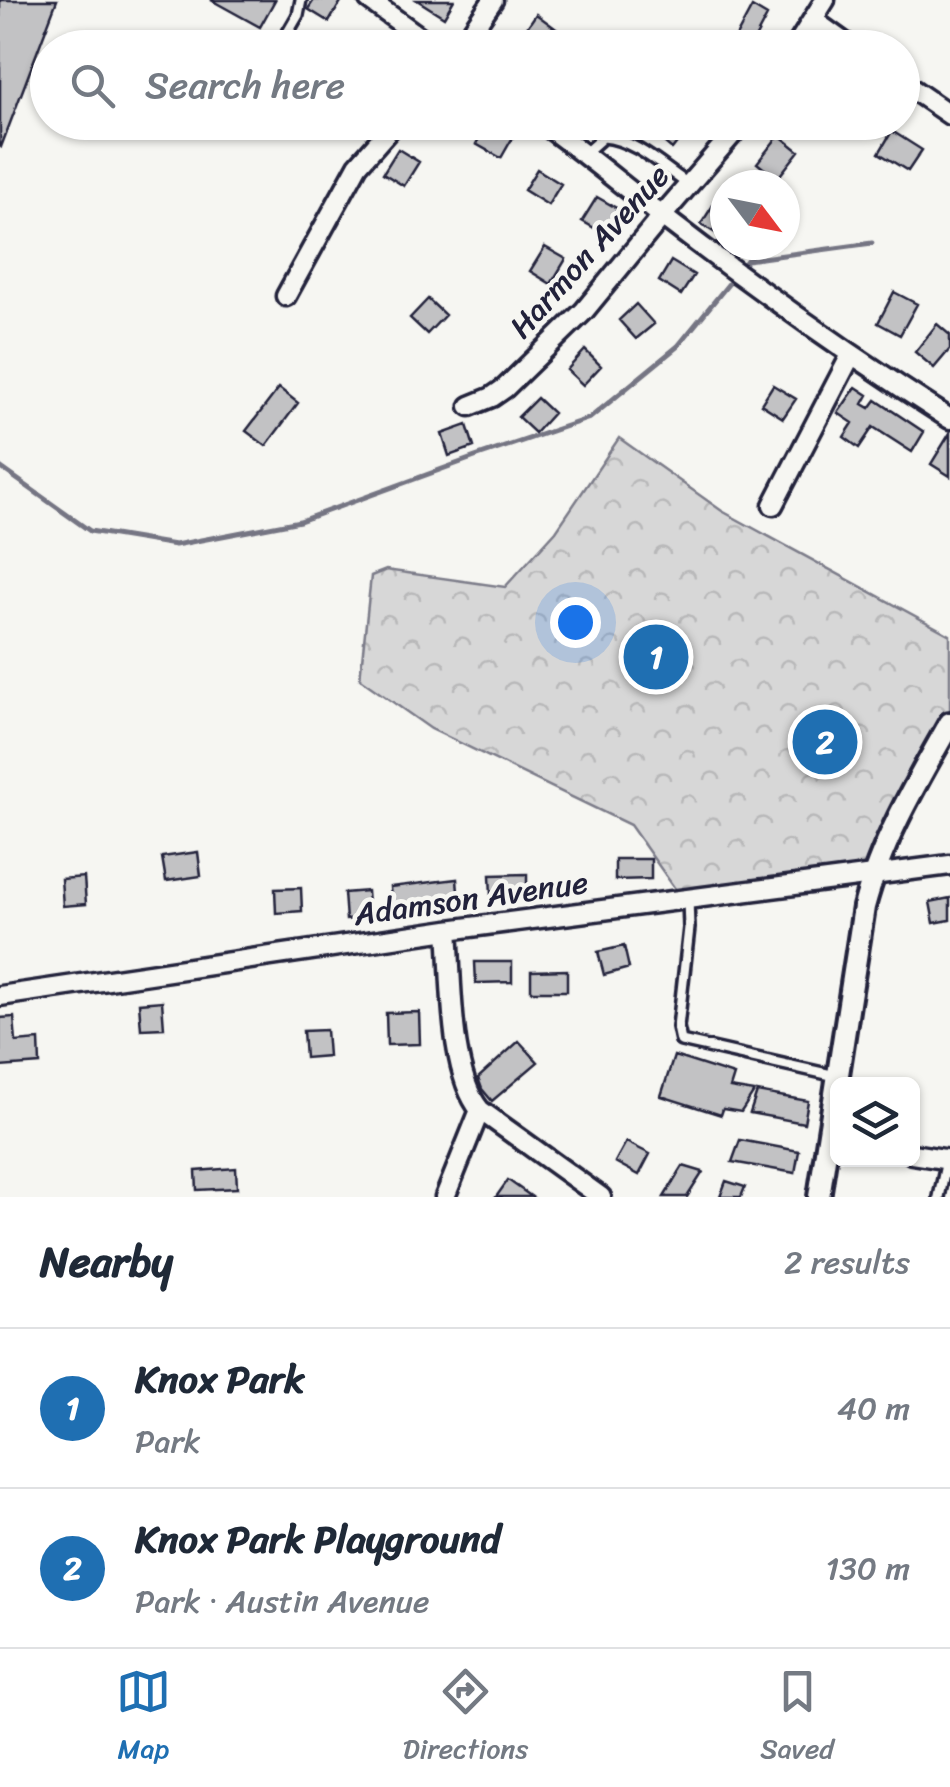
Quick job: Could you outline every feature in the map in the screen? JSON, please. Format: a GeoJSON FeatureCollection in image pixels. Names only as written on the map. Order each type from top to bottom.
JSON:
{"type":"FeatureCollection","features":[{"type":"Feature","properties":{"kind":"street"},"geometry":{"type":"LineString","coordinates":[[369,0],[410,30]]}},
{"type":"Feature","properties":{"kind":"street"},"geometry":{"type":"LineString","coordinates":[[472,30],[492,0]]}},
{"type":"Feature","properties":{"kind":"street"},"geometry":{"type":"LineString","coordinates":[[806,30],[825,0]]}},
{"type":"Feature","properties":{"kind":"street"},"geometry":{"type":"LineString","coordinates":[[812,20],[826,30]]}},
{"type":"Feature","properties":{"kind":"street"},"geometry":{"type":"LineString","coordinates":[[920,94],[950,115]]}},
{"type":"Feature","properties":{"kind":"street"},"geometry":{"type":"LineString","coordinates":[[286,296],[358,166],[380,140]]}},
{"type":"Feature","properties":{"kind":"street"},"geometry":{"type":"LineString","coordinates":[[567,140],[662,216],[851,355],[950,418]]}},
{"type":"Feature","properties":{"kind":"street","name":"Harmon Avenue"},"geometry":{"type":"LineString","coordinates":[[470,406],[506,388],[584,311],[728,140]]}},
{"type":"Feature","properties":{"kind":"street"},"geometry":{"type":"LineString","coordinates":[[773,505],[851,355]]}},
{"type":"Feature","properties":{"kind":"street"},"geometry":{"type":"LineString","coordinates":[[839,1076],[872,876],[918,779],[950,723]]}},
{"type":"Feature","properties":{"kind":"street","name":"Adamson Avenue"},"geometry":{"type":"LineString","coordinates":[[0,996],[448,930],[950,865]]}},
{"type":"Feature","properties":{"kind":"street"},"geometry":{"type":"LineString","coordinates":[[448,930],[457,1050],[473,1102],[601,1197]]}},
{"type":"Feature","properties":{"kind":"street"},"geometry":{"type":"LineString","coordinates":[[445,1197],[480,1110]]}},
{"type":"Feature","properties":{"kind":"street"},"geometry":{"type":"LineString","coordinates":[[819,1197],[830,1154]]}},
{"type":"Feature","properties":{"kind":"street"},"geometry":{"type":"LineString","coordinates":[[920,1155],[948,1160]]}},
{"type":"Feature","properties":{"kind":"lane"},"geometry":{"type":"LineString","coordinates":[[290,30],[301,0]]}},
{"type":"Feature","properties":{"kind":"lane"},"geometry":{"type":"LineString","coordinates":[[585,153],[600,140]]}},
{"type":"Feature","properties":{"kind":"lane"},"geometry":{"type":"LineString","coordinates":[[615,140],[689,185]]}},
{"type":"Feature","properties":{"kind":"lane"},"geometry":{"type":"LineString","coordinates":[[688,900],[689,928],[678,1027],[681,1041],[839,1076]]}},
{"type":"Feature","properties":{"kind":"lane"},"geometry":{"type":"LineString","coordinates":[[938,1197],[948,1160]]}},
{"type":"Feature","properties":{"kind":"green space"},"geometry":{"type":"Polygon","coordinates":[[[619,438],[722,511],[950,635],[950,723],[872,876],[683,900],[630,825],[431,729],[360,679],[371,576],[386,570],[505,587],[556,531],[619,438]]]}},
{"type":"Feature","properties":{"kind":"building"},"geometry":{"type":"Polygon","coordinates":[[[0,0],[57,0],[46,30],[30,30],[30,71],[0,146],[0,0]]]}},
{"type":"Feature","properties":{"kind":"building"},"geometry":{"type":"Polygon","coordinates":[[[211,0],[275,0],[260,27],[211,0]]]}},
{"type":"Feature","properties":{"kind":"building"},"geometry":{"type":"Polygon","coordinates":[[[314,0],[342,0],[329,22],[308,9],[314,0]]]}},
{"type":"Feature","properties":{"kind":"building"},"geometry":{"type":"Polygon","coordinates":[[[417,0],[454,0],[444,17],[417,0]]]}},
{"type":"Feature","properties":{"kind":"building"},"geometry":{"type":"Polygon","coordinates":[[[752,7],[767,16],[760,30],[740,30],[752,7]]]}},
{"type":"Feature","properties":{"kind":"building"},"geometry":{"type":"Polygon","coordinates":[[[536,14],[558,30],[525,30],[536,14]]]}},
{"type":"Feature","properties":{"kind":"building"},"geometry":{"type":"Polygon","coordinates":[[[478,140],[511,140],[501,158],[476,144],[478,140]]]}},
{"type":"Feature","properties":{"kind":"building"},"geometry":{"type":"Polygon","coordinates":[[[662,140],[679,140],[672,149],[662,140]]]}},
{"type":"Feature","properties":{"kind":"building"},"geometry":{"type":"Polygon","coordinates":[[[775,140],[785,140],[799,151],[784,170],[766,170],[757,163],[775,140]]]}},
{"type":"Feature","properties":{"kind":"building"},"geometry":{"type":"Polygon","coordinates":[[[887,140],[906,140],[922,150],[908,171],[879,153],[887,140]]]}},
{"type":"Feature","properties":{"kind":"building"},"geometry":{"type":"Polygon","coordinates":[[[398,149],[419,162],[404,186],[383,173],[398,149]]]}},
{"type":"Feature","properties":{"kind":"building"},"geometry":{"type":"Polygon","coordinates":[[[537,169],[561,184],[548,205],[524,190],[537,169]]]}},
{"type":"Feature","properties":{"kind":"building"},"geometry":{"type":"Polygon","coordinates":[[[597,197],[618,209],[603,233],[582,221],[597,197]]]}},
{"type":"Feature","properties":{"kind":"building"},"geometry":{"type":"Polygon","coordinates":[[[710,210],[710,230],[701,224],[710,210]]]}},
{"type":"Feature","properties":{"kind":"building"},"geometry":{"type":"Polygon","coordinates":[[[545,247],[566,259],[551,284],[530,271],[545,247]]]}},
{"type":"Feature","properties":{"kind":"building"},"geometry":{"type":"Polygon","coordinates":[[[671,261],[694,275],[681,295],[659,281],[671,261]]]}},
{"type":"Feature","properties":{"kind":"building"},"geometry":{"type":"Polygon","coordinates":[[[894,292],[917,304],[900,335],[878,323],[894,292]]]}},
{"type":"Feature","properties":{"kind":"building"},"geometry":{"type":"Polygon","coordinates":[[[428,299],[445,315],[427,334],[410,318],[428,299]]]}},
{"type":"Feature","properties":{"kind":"building"},"geometry":{"type":"Polygon","coordinates":[[[636,304],[654,324],[636,339],[619,320],[636,304]]]}},
{"type":"Feature","properties":{"kind":"building"},"geometry":{"type":"Polygon","coordinates":[[[937,324],[950,335],[950,349],[934,368],[915,352],[937,324]]]}},
{"type":"Feature","properties":{"kind":"building"},"geometry":{"type":"Polygon","coordinates":[[[585,350],[601,366],[583,385],[567,370],[585,350]]]}},
{"type":"Feature","properties":{"kind":"building"},"geometry":{"type":"Polygon","coordinates":[[[773,385],[796,399],[783,418],[761,404],[773,385]]]}},
{"type":"Feature","properties":{"kind":"building"},"geometry":{"type":"Polygon","coordinates":[[[856,387],[868,395],[863,404],[870,408],[876,400],[924,432],[912,452],[873,427],[859,448],[844,437],[853,423],[838,413],[856,387]]]}},
{"type":"Feature","properties":{"kind":"building"},"geometry":{"type":"Polygon","coordinates":[[[279,388],[298,403],[266,446],[246,431],[279,388]]]}},
{"type":"Feature","properties":{"kind":"building"},"geometry":{"type":"Polygon","coordinates":[[[537,398],[553,413],[535,433],[518,417],[537,398]]]}},
{"type":"Feature","properties":{"kind":"building"},"geometry":{"type":"Polygon","coordinates":[[[467,425],[474,447],[449,456],[442,434],[467,425]]]}},
{"type":"Feature","properties":{"kind":"building"},"geometry":{"type":"Polygon","coordinates":[[[950,433],[950,476],[931,464],[950,433]]]}},
{"type":"Feature","properties":{"kind":"building"},"geometry":{"type":"Polygon","coordinates":[[[198,852],[201,876],[166,881],[162,857],[198,852]]]}},
{"type":"Feature","properties":{"kind":"building"},"geometry":{"type":"Polygon","coordinates":[[[615,859],[651,859],[651,879],[615,880],[615,859]]]}},
{"type":"Feature","properties":{"kind":"building"},"geometry":{"type":"Polygon","coordinates":[[[527,874],[527,895],[491,895],[490,875],[527,874]]]}},
{"type":"Feature","properties":{"kind":"building"},"geometry":{"type":"Polygon","coordinates":[[[84,877],[86,904],[63,906],[61,879],[84,877]]]}},
{"type":"Feature","properties":{"kind":"building"},"geometry":{"type":"Polygon","coordinates":[[[457,879],[459,906],[392,913],[390,887],[457,879]]]}},
{"type":"Feature","properties":{"kind":"building"},"geometry":{"type":"Polygon","coordinates":[[[301,888],[302,911],[276,913],[275,889],[301,888]]]}},
{"type":"Feature","properties":{"kind":"building"},"geometry":{"type":"Polygon","coordinates":[[[367,891],[369,918],[346,920],[344,893],[367,891]]]}},
{"type":"Feature","properties":{"kind":"building"},"geometry":{"type":"Polygon","coordinates":[[[950,898],[950,920],[934,923],[930,902],[950,898]]]}},
{"type":"Feature","properties":{"kind":"building"},"geometry":{"type":"Polygon","coordinates":[[[624,946],[629,968],[604,975],[598,952],[624,946]]]}},
{"type":"Feature","properties":{"kind":"building"},"geometry":{"type":"Polygon","coordinates":[[[475,962],[512,962],[512,982],[476,983],[475,962]]]}},
{"type":"Feature","properties":{"kind":"building"},"geometry":{"type":"Polygon","coordinates":[[[567,970],[567,991],[531,991],[531,971],[567,970]]]}},
{"type":"Feature","properties":{"kind":"building"},"geometry":{"type":"Polygon","coordinates":[[[162,1001],[164,1028],[141,1029],[139,1003],[162,1001]]]}},
{"type":"Feature","properties":{"kind":"building"},"geometry":{"type":"Polygon","coordinates":[[[419,1012],[420,1044],[387,1045],[386,1013],[419,1012]]]}},
{"type":"Feature","properties":{"kind":"building"},"geometry":{"type":"Polygon","coordinates":[[[14,1017],[16,1042],[39,1040],[40,1064],[0,1067],[0,1018],[14,1017]]]}},
{"type":"Feature","properties":{"kind":"building"},"geometry":{"type":"Polygon","coordinates":[[[326,1030],[328,1056],[305,1058],[303,1031],[326,1030]]]}},
{"type":"Feature","properties":{"kind":"building"},"geometry":{"type":"Polygon","coordinates":[[[519,1041],[538,1062],[492,1101],[478,1078],[519,1041]]]}},
{"type":"Feature","properties":{"kind":"building"},"geometry":{"type":"Polygon","coordinates":[[[674,1056],[734,1075],[730,1088],[754,1092],[741,1112],[723,1109],[721,1115],[661,1096],[674,1056]]]}},
{"type":"Feature","properties":{"kind":"building"},"geometry":{"type":"Polygon","coordinates":[[[757,1092],[808,1101],[804,1123],[750,1113],[757,1092]]]}},
{"type":"Feature","properties":{"kind":"building"},"geometry":{"type":"Polygon","coordinates":[[[740,1140],[799,1151],[795,1173],[732,1162],[740,1140]]]}},
{"type":"Feature","properties":{"kind":"building"},"geometry":{"type":"Polygon","coordinates":[[[626,1142],[650,1154],[639,1175],[615,1162],[626,1142]]]}},
{"type":"Feature","properties":{"kind":"building"},"geometry":{"type":"Polygon","coordinates":[[[683,1166],[703,1172],[687,1197],[664,1197],[683,1166]]]}},
{"type":"Feature","properties":{"kind":"building"},"geometry":{"type":"Polygon","coordinates":[[[236,1168],[237,1188],[197,1190],[196,1171],[236,1168]]]}},
{"type":"Feature","properties":{"kind":"building"},"geometry":{"type":"Polygon","coordinates":[[[508,1180],[532,1197],[496,1197],[508,1180]]]}},
{"type":"Feature","properties":{"kind":"building"},"geometry":{"type":"Polygon","coordinates":[[[726,1181],[745,1187],[741,1197],[720,1197],[726,1181]]]}},
{"type":"Feature","properties":{"kind":"waterway"},"geometry":{"type":"LineString","coordinates":[[741,268],[747,260],[872,243]]}},
{"type":"Feature","properties":{"kind":"waterway"},"geometry":{"type":"LineString","coordinates":[[0,467],[90,531],[175,545],[300,521],[590,418],[678,346],[734,277]]}},
{"type":"Feature","properties":{"kind":"place","name":"Knox Park"},"geometry":{"type":"Point","coordinates":[656,657]}},
{"type":"Feature","properties":{"kind":"place","name":"Knox Park Playground"},"geometry":{"type":"Point","coordinates":[825,742]}}]}
